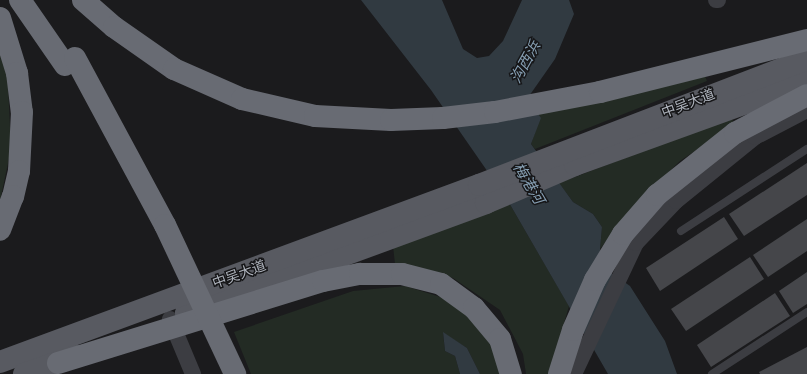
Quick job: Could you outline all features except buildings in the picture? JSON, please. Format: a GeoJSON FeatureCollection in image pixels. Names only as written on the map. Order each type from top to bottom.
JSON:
{"type":"FeatureCollection","features":[{"type":"Feature","properties":{"kind":"highway"},"geometry":{"type":"LineString","coordinates":[[20,0],[70,61],[154,230],[222,374]]}},
{"type":"Feature","properties":{"kind":"highway"},"geometry":{"type":"LineString","coordinates":[[35,0],[165,225],[235,374]]}},
{"type":"Feature","properties":{"kind":"highway"},"geometry":{"type":"LineString","coordinates":[[83,0],[114,27],[174,69],[242,98],[315,116],[391,120],[443,118],[495,112],[600,92],[807,40]]}},
{"type":"Feature","properties":{"kind":"highway"},"geometry":{"type":"LineString","coordinates":[[0,18],[17,72],[22,112],[19,171],[13,196],[0,230]]}},
{"type":"Feature","properties":{"kind":"highway"},"geometry":{"type":"LineString","coordinates":[[559,374],[573,330],[595,280],[630,238],[657,195],[695,163],[735,134],[807,95]]}},
{"type":"Feature","properties":{"kind":"highway"},"geometry":{"type":"LineString","coordinates":[[58,363],[171,322],[323,281],[360,274],[402,274],[441,284],[474,308],[500,339],[511,374]]}},
{"type":"Feature","properties":{"kind":"main road","name":"中吴大道"},"geometry":{"type":"LineString","coordinates":[[572,157],[807,59]]}},
{"type":"Feature","properties":{"kind":"main road","name":"中吴大道"},"geometry":{"type":"LineString","coordinates":[[572,157],[807,81]]}},
{"type":"Feature","properties":{"kind":"main road"},"geometry":{"type":"LineString","coordinates":[[482,194],[572,157]]}},
{"type":"Feature","properties":{"kind":"main road","name":"中吴大道"},"geometry":{"type":"LineString","coordinates":[[171,322],[482,194]]}},
{"type":"Feature","properties":{"kind":"main road","name":"中吴大道"},"geometry":{"type":"LineString","coordinates":[[0,362],[482,194]]}},
{"type":"Feature","properties":{"kind":"main road"},"geometry":{"type":"LineString","coordinates":[[24,374],[58,363]]}},
{"type":"Feature","properties":{"kind":"street"},"geometry":{"type":"LineString","coordinates":[[574,374],[630,238],[755,137],[807,110]]}},
{"type":"Feature","properties":{"kind":"street"},"geometry":{"type":"LineString","coordinates":[[171,322],[193,374]]}},
{"type":"Feature","properties":{"kind":"lane"},"geometry":{"type":"LineString","coordinates":[[681,231],[807,150]]}},
{"type":"Feature","properties":{"kind":"lane"},"geometry":{"type":"LineString","coordinates":[[712,374],[807,312]]}},
{"type":"Feature","properties":{"kind":"shaded area"},"geometry":{"type":"Polygon","coordinates":[[[0,45],[7,63],[11,149],[0,201],[0,45]]]}},
{"type":"Feature","properties":{"kind":"shaded area"},"geometry":{"type":"Polygon","coordinates":[[[705,76],[707,81],[535,149],[531,144],[540,118],[537,113],[705,76]]]}},
{"type":"Feature","properties":{"kind":"shaded area"},"geometry":{"type":"Polygon","coordinates":[[[731,118],[735,124],[680,161],[629,211],[600,249],[602,227],[593,214],[573,202],[559,183],[731,118]]]}},
{"type":"Feature","properties":{"kind":"shaded area"},"geometry":{"type":"Polygon","coordinates":[[[508,201],[569,306],[549,374],[526,374],[523,354],[500,310],[453,278],[395,264],[393,246],[508,201]]]}},
{"type":"Feature","properties":{"kind":"shaded area"},"geometry":{"type":"Polygon","coordinates":[[[405,286],[450,300],[479,323],[498,354],[501,374],[480,374],[467,348],[443,333],[445,351],[455,356],[460,374],[251,374],[234,332],[353,291],[405,286]]]}},
{"type":"Feature","properties":{"kind":"water"},"geometry":{"type":"Polygon","coordinates":[[[361,0],[442,0],[463,49],[477,58],[489,56],[503,41],[522,0],[569,0],[574,14],[555,59],[527,99],[541,118],[531,144],[573,202],[593,214],[602,227],[600,249],[607,270],[630,286],[665,341],[677,374],[608,374],[508,201],[431,90],[361,0]]]}},
{"type":"Feature","properties":{"kind":"water"},"geometry":{"type":"Polygon","coordinates":[[[443,332],[467,348],[480,374],[460,374],[455,356],[445,351],[443,332]]]}},
{"type":"Feature","properties":{"kind":"water label","name":"沟西浜"},"geometry":{"type":"Point","coordinates":[525,62]}},
{"type":"Feature","properties":{"kind":"water label","name":"梅港河"},"geometry":{"type":"Point","coordinates":[529,183]}}]}
